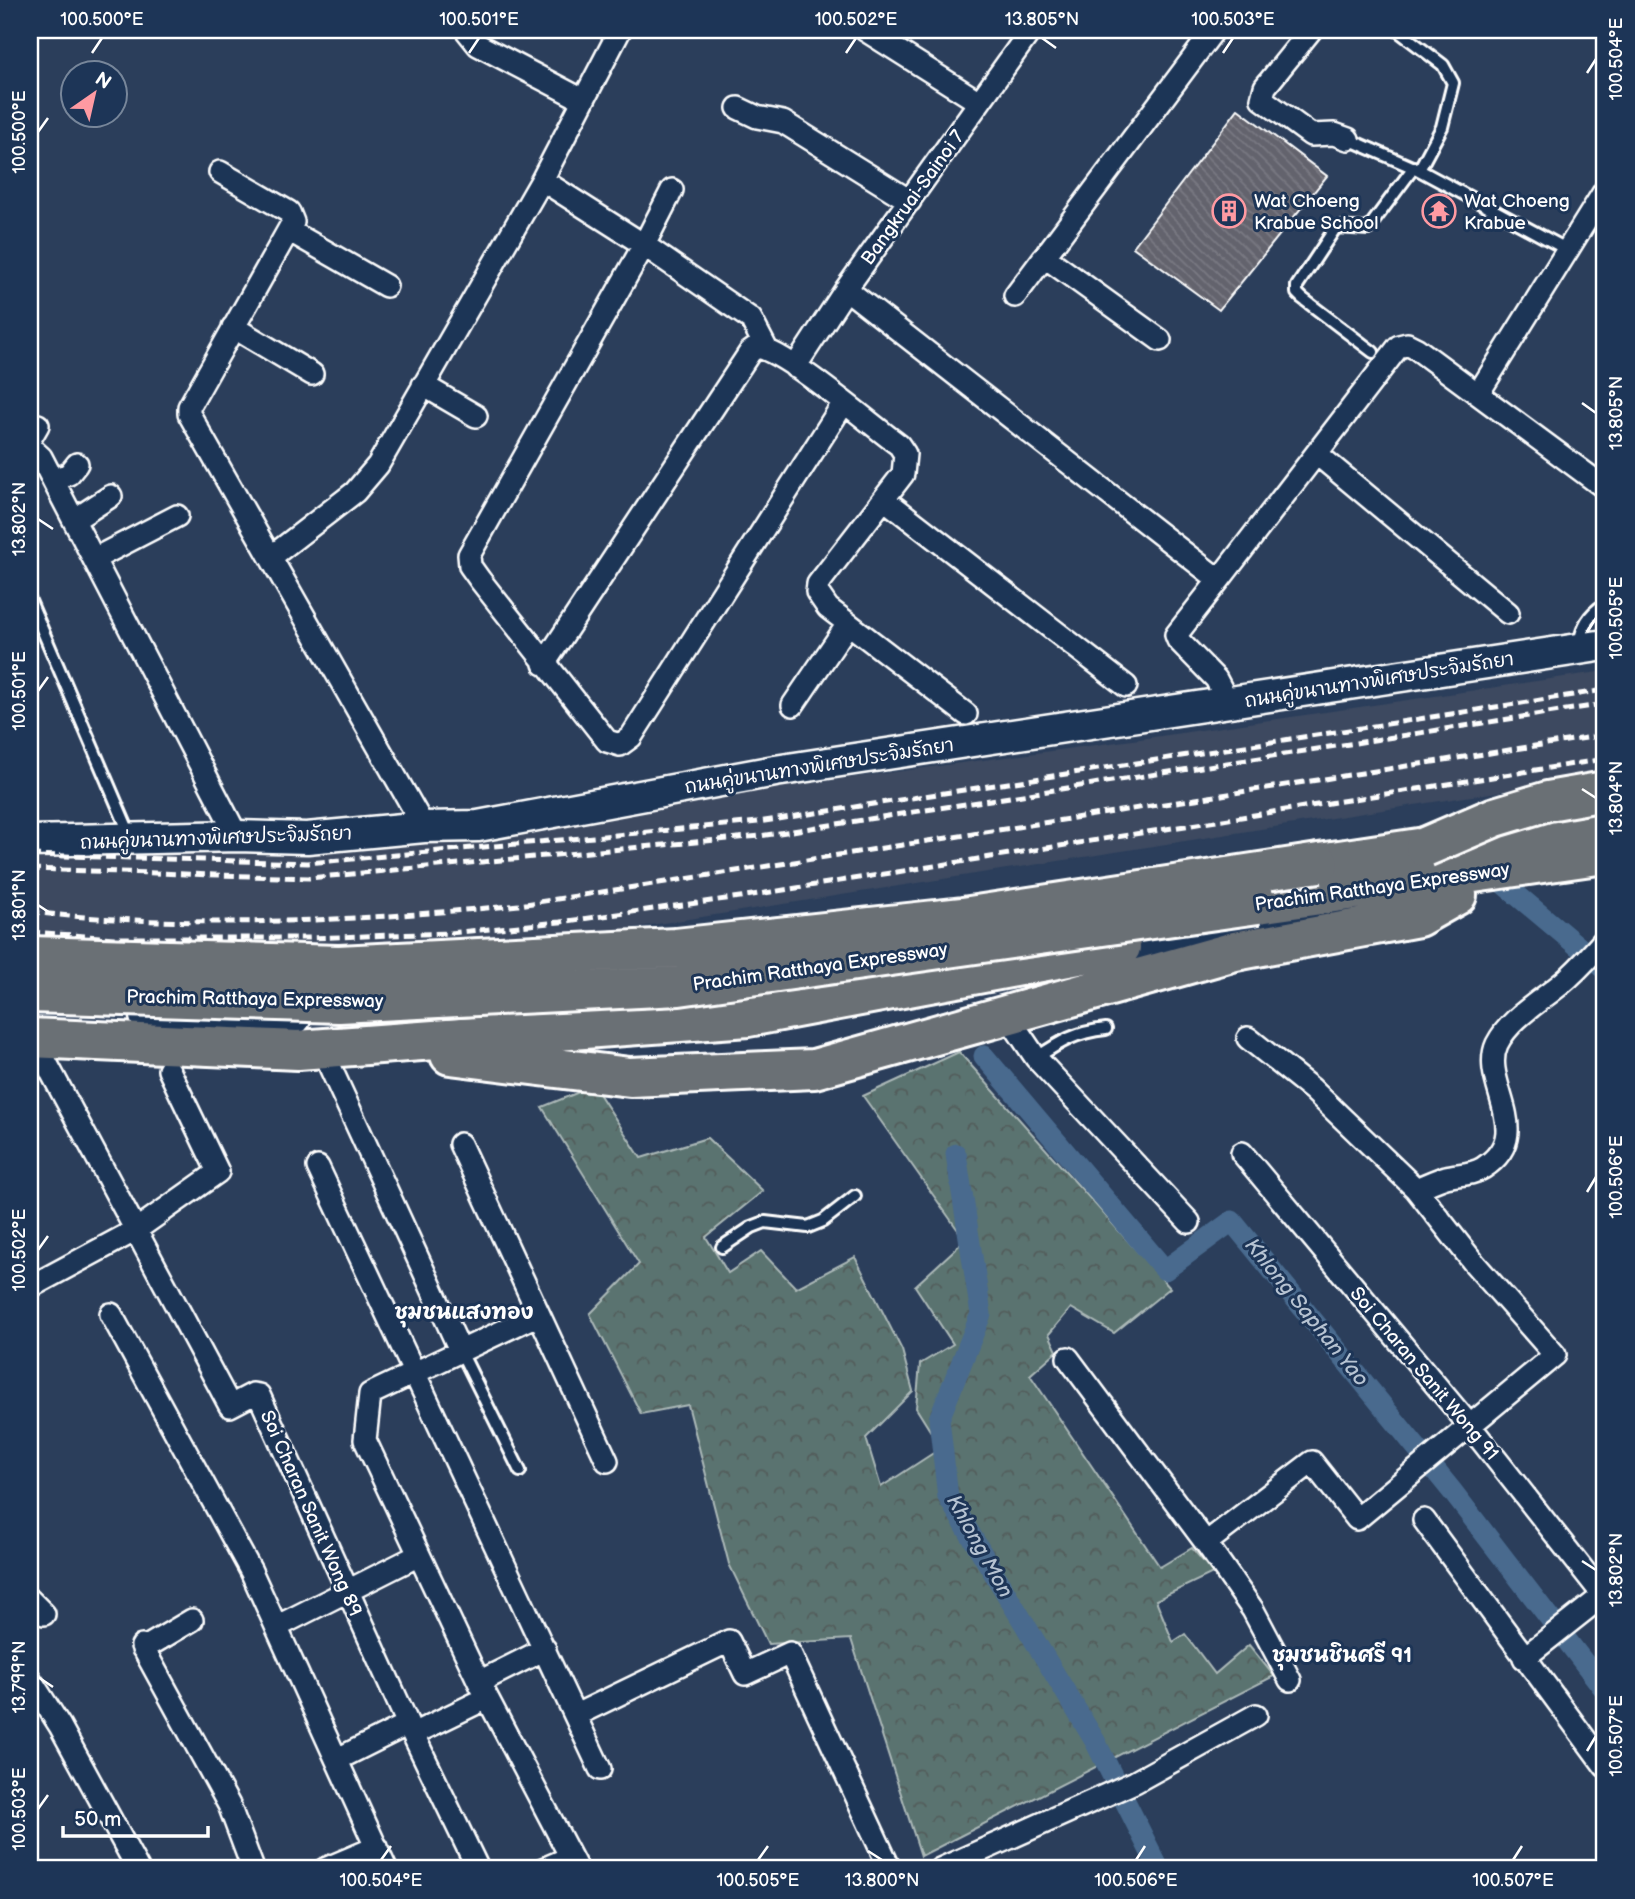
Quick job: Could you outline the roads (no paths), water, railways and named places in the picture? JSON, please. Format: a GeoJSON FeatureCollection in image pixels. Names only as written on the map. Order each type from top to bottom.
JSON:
{"type":"FeatureCollection","features":[{"type":"Feature","properties":{"kind":"highway"},"geometry":{"type":"LineString","coordinates":[[1425,847],[1494,817],[1548,801],[1605,791]]}},
{"type":"Feature","properties":{"kind":"highway","name":"Prachim Ratthaya Expressway"},"geometry":{"type":"LineString","coordinates":[[30,956],[339,965],[676,948],[963,917],[1605,820]]}},
{"type":"Feature","properties":{"kind":"highway","name":"Prachim Ratthaya Expressway"},"geometry":{"type":"LineString","coordinates":[[30,993],[339,1003],[679,986],[1605,854]]}},
{"type":"Feature","properties":{"kind":"highway"},"geometry":{"type":"LineString","coordinates":[[390,1043],[443,1055],[630,1077],[814,1069],[1235,951],[1418,917],[1470,893]]}},
{"type":"Feature","properties":{"kind":"highway"},"geometry":{"type":"LineString","coordinates":[[35,1046],[298,1050],[748,1017],[1108,935]]}},
{"type":"Feature","properties":{"kind":"main road","name":"ถนนคู่ขนานทางพิเศษประจิมรัถยา"},"geometry":{"type":"LineString","coordinates":[[30,841],[237,836],[307,838],[424,827],[478,827],[775,771],[1591,647]]}},
{"type":"Feature","properties":{"kind":"main road"},"geometry":{"type":"LineString","coordinates":[[1108,935],[1091,898],[1106,881],[1605,804]]}},
{"type":"Feature","properties":{"kind":"main road"},"geometry":{"type":"LineString","coordinates":[[30,1010],[245,1020],[315,1019],[573,998],[602,991],[650,951],[680,936],[973,900],[1068,906],[1108,935],[1470,893],[1605,872]]}},
{"type":"Feature","properties":{"kind":"street"},"geometry":{"type":"LineString","coordinates":[[466,30],[478,44],[583,100]]}},
{"type":"Feature","properties":{"kind":"street"},"geometry":{"type":"LineString","coordinates":[[271,557],[367,479],[542,180],[620,30]]}},
{"type":"Feature","properties":{"kind":"street"},"geometry":{"type":"LineString","coordinates":[[865,30],[979,103]]}},
{"type":"Feature","properties":{"kind":"street","name":"Bangkruai-Sainoi 7"},"geometry":{"type":"LineString","coordinates":[[795,366],[846,289],[1031,30]]}},
{"type":"Feature","properties":{"kind":"street"},"geometry":{"type":"LineString","coordinates":[[1014,296],[1214,30]]}},
{"type":"Feature","properties":{"kind":"street"},"geometry":{"type":"LineString","coordinates":[[1311,30],[1265,88],[1262,99],[1311,135],[1334,134],[1348,139]]}},
{"type":"Feature","properties":{"kind":"street"},"geometry":{"type":"LineString","coordinates":[[738,108],[792,127],[910,201]]}},
{"type":"Feature","properties":{"kind":"street"},"geometry":{"type":"LineString","coordinates":[[220,172],[289,212],[293,222],[189,407],[189,414],[424,827]]}},
{"type":"Feature","properties":{"kind":"street"},"geometry":{"type":"LineString","coordinates":[[542,180],[644,245],[751,319],[766,348]]}},
{"type":"Feature","properties":{"kind":"street"},"geometry":{"type":"LineString","coordinates":[[672,190],[644,245],[469,555],[470,566],[480,580],[607,741],[620,745],[631,737],[843,404]]}},
{"type":"Feature","properties":{"kind":"street"},"geometry":{"type":"LineString","coordinates":[[1478,394],[1605,190]]}},
{"type":"Feature","properties":{"kind":"street"},"geometry":{"type":"LineString","coordinates":[[290,231],[386,286]]}},
{"type":"Feature","properties":{"kind":"street"},"geometry":{"type":"LineString","coordinates":[[1045,257],[1160,340]]}},
{"type":"Feature","properties":{"kind":"street"},"geometry":{"type":"LineString","coordinates":[[846,289],[1219,580]]}},
{"type":"Feature","properties":{"kind":"street"},"geometry":{"type":"LineString","coordinates":[[233,327],[312,374]]}},
{"type":"Feature","properties":{"kind":"street"},"geometry":{"type":"LineString","coordinates":[[1228,702],[1216,679],[1176,635],[1399,346],[1407,344],[1417,349],[1605,488]]}},
{"type":"Feature","properties":{"kind":"street"},"geometry":{"type":"LineString","coordinates":[[544,664],[750,352],[757,347],[766,348],[795,366],[899,445],[905,454],[903,474],[818,584],[820,600],[966,713]]}},
{"type":"Feature","properties":{"kind":"street"},"geometry":{"type":"LineString","coordinates":[[423,385],[476,416]]}},
{"type":"Feature","properties":{"kind":"street"},"geometry":{"type":"LineString","coordinates":[[30,447],[41,457],[237,836]]}},
{"type":"Feature","properties":{"kind":"street"},"geometry":{"type":"LineString","coordinates":[[1317,454],[1508,613]]}},
{"type":"Feature","properties":{"kind":"street"},"geometry":{"type":"LineString","coordinates":[[53,480],[69,474],[77,464]]}},
{"type":"Feature","properties":{"kind":"street"},"geometry":{"type":"LineString","coordinates":[[74,520],[111,496]]}},
{"type":"Feature","properties":{"kind":"street"},"geometry":{"type":"LineString","coordinates":[[884,499],[1126,686]]}},
{"type":"Feature","properties":{"kind":"street"},"geometry":{"type":"LineString","coordinates":[[94,559],[177,516]]}},
{"type":"Feature","properties":{"kind":"street"},"geometry":{"type":"LineString","coordinates":[[793,705],[848,624]]}},
{"type":"Feature","properties":{"kind":"street"},"geometry":{"type":"LineString","coordinates":[[1416,1189],[1447,1177],[1480,1171],[1502,1148],[1508,1122],[1496,1068],[1495,1048],[1504,1032],[1568,978],[1603,942]]}},
{"type":"Feature","properties":{"kind":"street"},"geometry":{"type":"LineString","coordinates":[[1007,1015],[1036,1058],[1189,1222]]}},
{"type":"Feature","properties":{"kind":"street"},"geometry":{"type":"LineString","coordinates":[[1206,1543],[1312,1462],[1357,1519],[1555,1355],[1474,1263],[1416,1189],[1312,1090],[1248,1038]]}},
{"type":"Feature","properties":{"kind":"street","name":"Soi Charan Sanit Wong 89"},"geometry":{"type":"LineString","coordinates":[[35,1046],[230,1406],[253,1394],[259,1395],[346,1592],[478,1869]]}},
{"type":"Feature","properties":{"kind":"street"},"geometry":{"type":"LineString","coordinates":[[326,1058],[460,1350]]}},
{"type":"Feature","properties":{"kind":"street"},"geometry":{"type":"LineString","coordinates":[[32,1281],[136,1230],[218,1172],[217,1164],[169,1070]]}},
{"type":"Feature","properties":{"kind":"street"},"geometry":{"type":"LineString","coordinates":[[460,1144],[607,1461]]}},
{"type":"Feature","properties":{"kind":"street","name":"Soi Charan Sanit Wong 91"},"geometry":{"type":"LineString","coordinates":[[1242,1153],[1600,1598]]}},
{"type":"Feature","properties":{"kind":"street"},"geometry":{"type":"LineString","coordinates":[[318,1167],[413,1373],[432,1405],[600,1769]]}},
{"type":"Feature","properties":{"kind":"street"},"geometry":{"type":"LineString","coordinates":[[111,1314],[278,1626],[386,1869]]}},
{"type":"Feature","properties":{"kind":"street"},"geometry":{"type":"LineString","coordinates":[[537,1315],[370,1394],[365,1440],[483,1690],[573,1863],[542,1869]]}},
{"type":"Feature","properties":{"kind":"street"},"geometry":{"type":"LineString","coordinates":[[1069,1358],[1253,1610],[1290,1680]]}},
{"type":"Feature","properties":{"kind":"street"},"geometry":{"type":"LineString","coordinates":[[1424,1521],[1605,1766]]}},
{"type":"Feature","properties":{"kind":"street"},"geometry":{"type":"LineString","coordinates":[[278,1626],[419,1555]]}},
{"type":"Feature","properties":{"kind":"street"},"geometry":{"type":"LineString","coordinates":[[1525,1657],[1600,1598]]}},
{"type":"Feature","properties":{"kind":"street"},"geometry":{"type":"LineString","coordinates":[[192,1620],[142,1647],[229,1805],[253,1869]]}},
{"type":"Feature","properties":{"kind":"street"},"geometry":{"type":"LineString","coordinates":[[576,1715],[729,1640],[746,1674],[790,1654],[890,1869]]}},
{"type":"Feature","properties":{"kind":"street"},"geometry":{"type":"LineString","coordinates":[[338,1759],[410,1729],[483,1690],[545,1649]]}},
{"type":"Feature","properties":{"kind":"street"},"geometry":{"type":"LineString","coordinates":[[30,1679],[79,1760],[138,1869]]}},
{"type":"Feature","properties":{"kind":"street"},"geometry":{"type":"LineString","coordinates":[[940,1869],[1135,1782],[1256,1715]]}},
{"type":"Feature","properties":{"kind":"street"},"geometry":{"type":"LineString","coordinates":[[326,1869],[377,1847]]}},
{"type":"Feature","properties":{"kind":"lane"},"geometry":{"type":"LineString","coordinates":[[1373,352],[1302,299],[1297,293],[1297,286],[1336,227],[1368,229],[1416,169],[1442,127],[1453,83],[1443,65],[1397,30]]}},
{"type":"Feature","properties":{"kind":"lane"},"geometry":{"type":"LineString","coordinates":[[1348,139],[1416,169],[1566,249]]}},
{"type":"Feature","properties":{"kind":"lane"},"geometry":{"type":"LineString","coordinates":[[30,601],[132,840]]}},
{"type":"Feature","properties":{"kind":"lane"},"geometry":{"type":"LineString","coordinates":[[1591,647],[1583,625],[1592,612],[1605,604]]}},
{"type":"Feature","properties":{"kind":"lane"},"geometry":{"type":"LineString","coordinates":[[1036,1058],[1062,1039],[1085,1031],[1106,1029]]}},
{"type":"Feature","properties":{"kind":"lane"},"geometry":{"type":"LineString","coordinates":[[723,1247],[752,1227],[765,1222],[807,1227],[823,1221],[855,1196]]}},
{"type":"Feature","properties":{"kind":"lane"},"geometry":{"type":"LineString","coordinates":[[460,1350],[520,1471]]}},
{"type":"Feature","properties":{"kind":"waterway"},"geometry":{"type":"LineString","coordinates":[[1487,870],[1605,969]]}},
{"type":"Feature","properties":{"kind":"waterway","name":"Khlong Saphan Yao"},"geometry":{"type":"LineString","coordinates":[[984,1056],[1165,1270],[1232,1221],[1452,1491],[1605,1690]]}},
{"type":"Feature","properties":{"kind":"waterway","name":"Khlong Mon"},"geometry":{"type":"LineString","coordinates":[[956,1154],[981,1314],[939,1419],[948,1497],[1095,1741],[1159,1869]]}},
{"type":"Feature","properties":{"kind":"railway"},"geometry":{"type":"LineString","coordinates":[[30,855],[308,863],[758,822],[1605,690]]}},
{"type":"Feature","properties":{"kind":"railway"},"geometry":{"type":"LineString","coordinates":[[30,869],[309,878],[760,836],[1605,704]]}},
{"type":"Feature","properties":{"kind":"railway"},"geometry":{"type":"LineString","coordinates":[[30,912],[91,918],[213,922],[336,919],[519,905],[1605,735]]}},
{"type":"Feature","properties":{"kind":"railway"},"geometry":{"type":"LineString","coordinates":[[30,932],[114,938],[308,938],[449,933],[560,922],[740,897],[1605,759]]}},
{"type":"Feature","properties":{"kind":"place","name":"Wat Choeng Krabue School"},"geometry":{"type":"Point","coordinates":[1229,211]}},
{"type":"Feature","properties":{"kind":"place","name":"Wat Choeng Krabue"},"geometry":{"type":"Point","coordinates":[1439,211]}},
{"type":"Feature","properties":{"kind":"district","name":"ชุมชนแสงทอง"},"geometry":{"type":"Point","coordinates":[464,1312]}},
{"type":"Feature","properties":{"kind":"district","name":"ชุมชนชินศรี 91"},"geometry":{"type":"Point","coordinates":[1342,1655]}}]}
